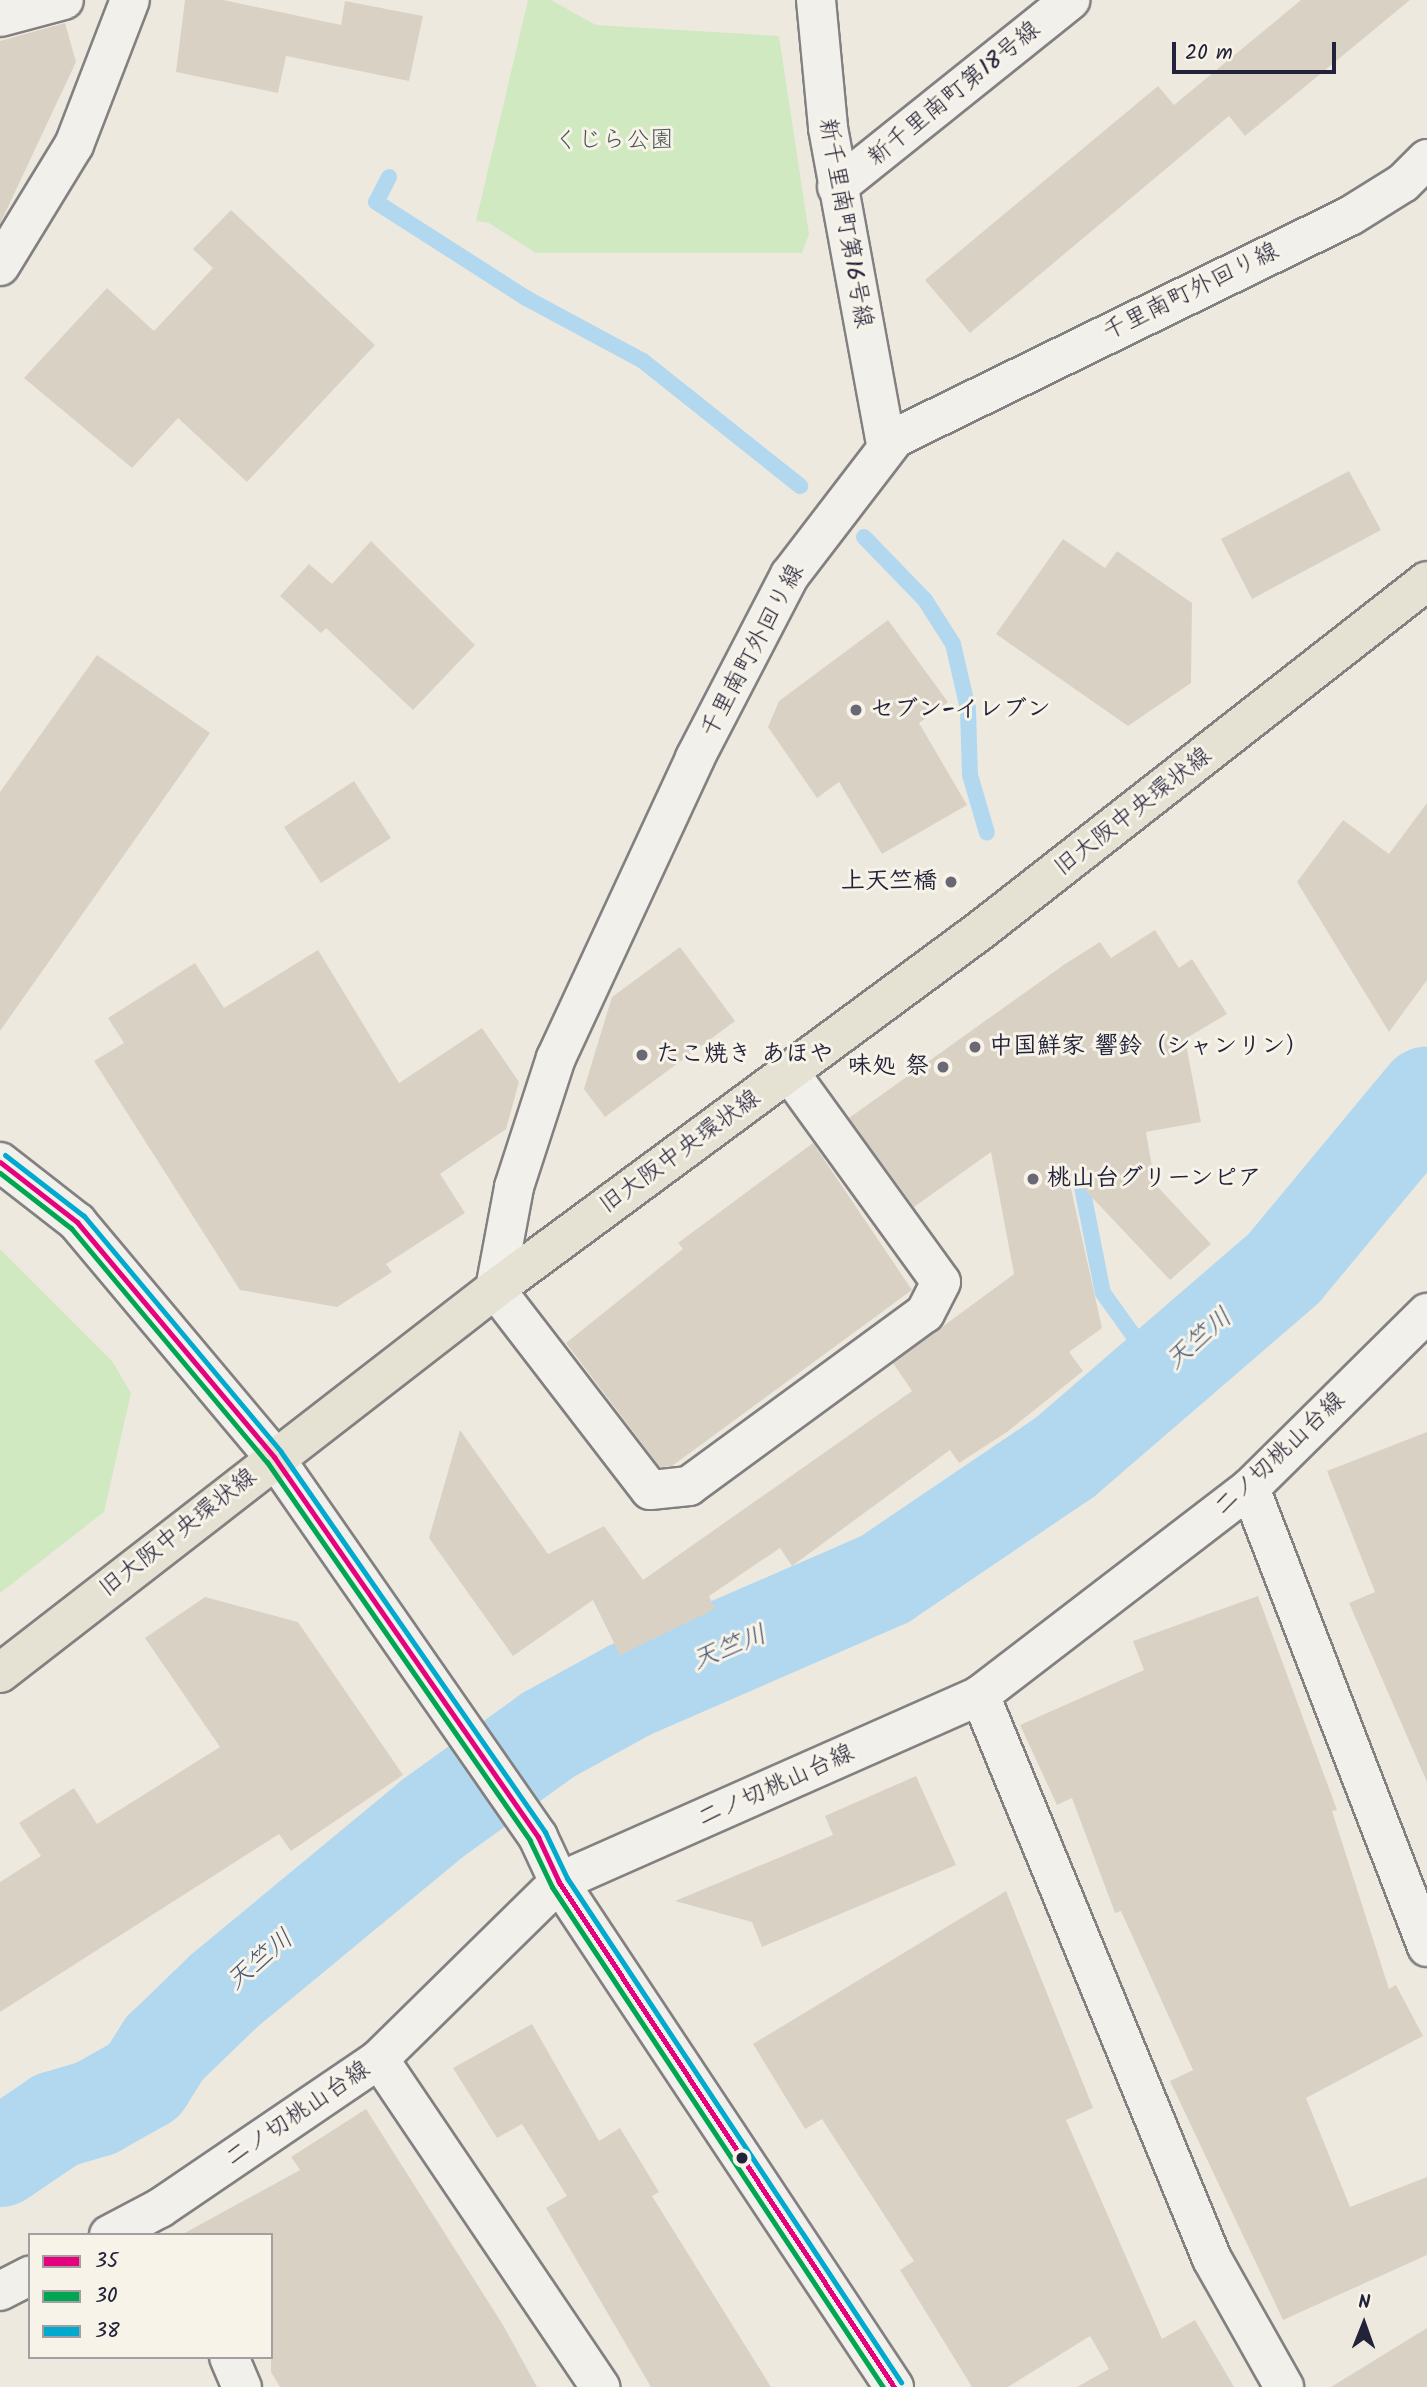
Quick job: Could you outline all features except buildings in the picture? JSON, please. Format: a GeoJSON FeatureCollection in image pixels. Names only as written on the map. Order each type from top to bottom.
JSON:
{"type":"FeatureCollection","features":[{"type":"Feature","properties":{"kind":"main road","name":"旧大阪中央環状線"},"geometry":{"type":"LineString","coordinates":[[0,1673],[274,1457],[495,1289],[789,1072],[1427,581]]}},
{"type":"Feature","properties":{"kind":"street"},"geometry":{"type":"LineString","coordinates":[[0,16],[64,0]]}},
{"type":"Feature","properties":{"kind":"street"},"geometry":{"type":"LineString","coordinates":[[0,266],[74,145],[130,0]]}},
{"type":"Feature","properties":{"kind":"street","name":"新千里南町第16号線"},"geometry":{"type":"LineString","coordinates":[[816,0],[837,187],[886,445]]}},
{"type":"Feature","properties":{"kind":"street","name":"新千里南町第18号線"},"geometry":{"type":"LineString","coordinates":[[837,187],[1070,0]]}},
{"type":"Feature","properties":{"kind":"street","name":"千里南町外回り線"},"geometry":{"type":"LineString","coordinates":[[495,1289],[514,1187],[556,1058],[695,758],[790,575],[886,445],[1374,203],[1427,159]]}},
{"type":"Feature","properties":{"kind":"street"},"geometry":{"type":"LineString","coordinates":[[495,1289],[650,1490],[689,1486],[925,1313],[941,1282],[789,1072]]}},
{"type":"Feature","properties":{"kind":"street"},"geometry":{"type":"LineString","coordinates":[[0,1162],[77,1222],[274,1457],[438,1699],[538,1837],[559,1882],[894,2387]]}},
{"type":"Feature","properties":{"kind":"street","name":"二ノ切桃山台線"},"geometry":{"type":"LineString","coordinates":[[118,2233],[166,2222],[379,2059],[559,1882],[980,1695],[1250,1488],[1427,1313]]}},
{"type":"Feature","properties":{"kind":"street"},"geometry":{"type":"LineString","coordinates":[[1250,1488],[1427,1947]]}},
{"type":"Feature","properties":{"kind":"street"},"geometry":{"type":"LineString","coordinates":[[980,1695],[1212,2259],[1284,2387]]}},
{"type":"Feature","properties":{"kind":"street"},"geometry":{"type":"LineString","coordinates":[[379,2059],[600,2387]]}},
{"type":"Feature","properties":{"kind":"street"},"geometry":{"type":"LineString","coordinates":[[0,2291],[28,2277]]}},
{"type":"Feature","properties":{"kind":"street"},"geometry":{"type":"LineString","coordinates":[[230,2359],[242,2387]]}},
{"type":"Feature","properties":{"kind":"green space","name":"くじら公園"},"geometry":{"type":"Polygon","coordinates":[[[528,0],[551,0],[596,25],[779,36],[809,234],[802,253],[536,253],[489,223],[476,221],[528,0]]]}},
{"type":"Feature","properties":{"kind":"green space"},"geometry":{"type":"Polygon","coordinates":[[[0,1249],[112,1361],[131,1393],[104,1512],[0,1593],[0,1249]]]}},
{"type":"Feature","properties":{"kind":"waterway"},"geometry":{"type":"LineString","coordinates":[[389,177],[376,202],[526,298],[643,361],[800,486]]}},
{"type":"Feature","properties":{"kind":"waterway"},"geometry":{"type":"LineString","coordinates":[[864,537],[925,600],[953,644],[968,709],[970,775],[987,833]]}},
{"type":"Feature","properties":{"kind":"waterway","name":"天竺川"},"geometry":{"type":"LineString","coordinates":[[0,2158],[56,2120],[96,2108],[144,2081],[165,2048],[224,1991],[433,1818],[548,1735],[630,1690],[885,1579],[1064,1458],[1284,1268],[1427,1096]]}},
{"type":"Feature","properties":{"kind":"waterway"},"geometry":{"type":"LineString","coordinates":[[1078,1167],[1103,1293],[1162,1375]]}},
{"type":"Feature","properties":{"kind":"transit line","name":"38"},"geometry":{"type":"LineString","coordinates":[[5,1155],[84,1216],[281,1452],[545,1832],[567,1878],[901,2382]]}},
{"type":"Feature","properties":{"kind":"transit line","name":"35"},"geometry":{"type":"LineString","coordinates":[[0,1162],[77,1222],[274,1457],[538,1837],[559,1882],[894,2387]]}},
{"type":"Feature","properties":{"kind":"transit line","name":"30"},"geometry":{"type":"LineString","coordinates":[[0,1173],[71,1228],[267,1462],[530,1841],[552,1887],[883,2387]]}},
{"type":"Feature","properties":{"kind":"place","name":"セブン-イレブン"},"geometry":{"type":"Point","coordinates":[856,710]}},
{"type":"Feature","properties":{"kind":"place","name":"上天竺橋"},"geometry":{"type":"Point","coordinates":[951,882]}},
{"type":"Feature","properties":{"kind":"place","name":"中国鮮家 響鈴（シャンリン）"},"geometry":{"type":"Point","coordinates":[975,1047]}},
{"type":"Feature","properties":{"kind":"place","name":"たこ焼き あほや"},"geometry":{"type":"Point","coordinates":[642,1055]}},
{"type":"Feature","properties":{"kind":"place","name":"味処 祭"},"geometry":{"type":"Point","coordinates":[943,1067]}},
{"type":"Feature","properties":{"kind":"place","name":"桃山台グリーンピア"},"geometry":{"type":"Point","coordinates":[1033,1179]}}]}
